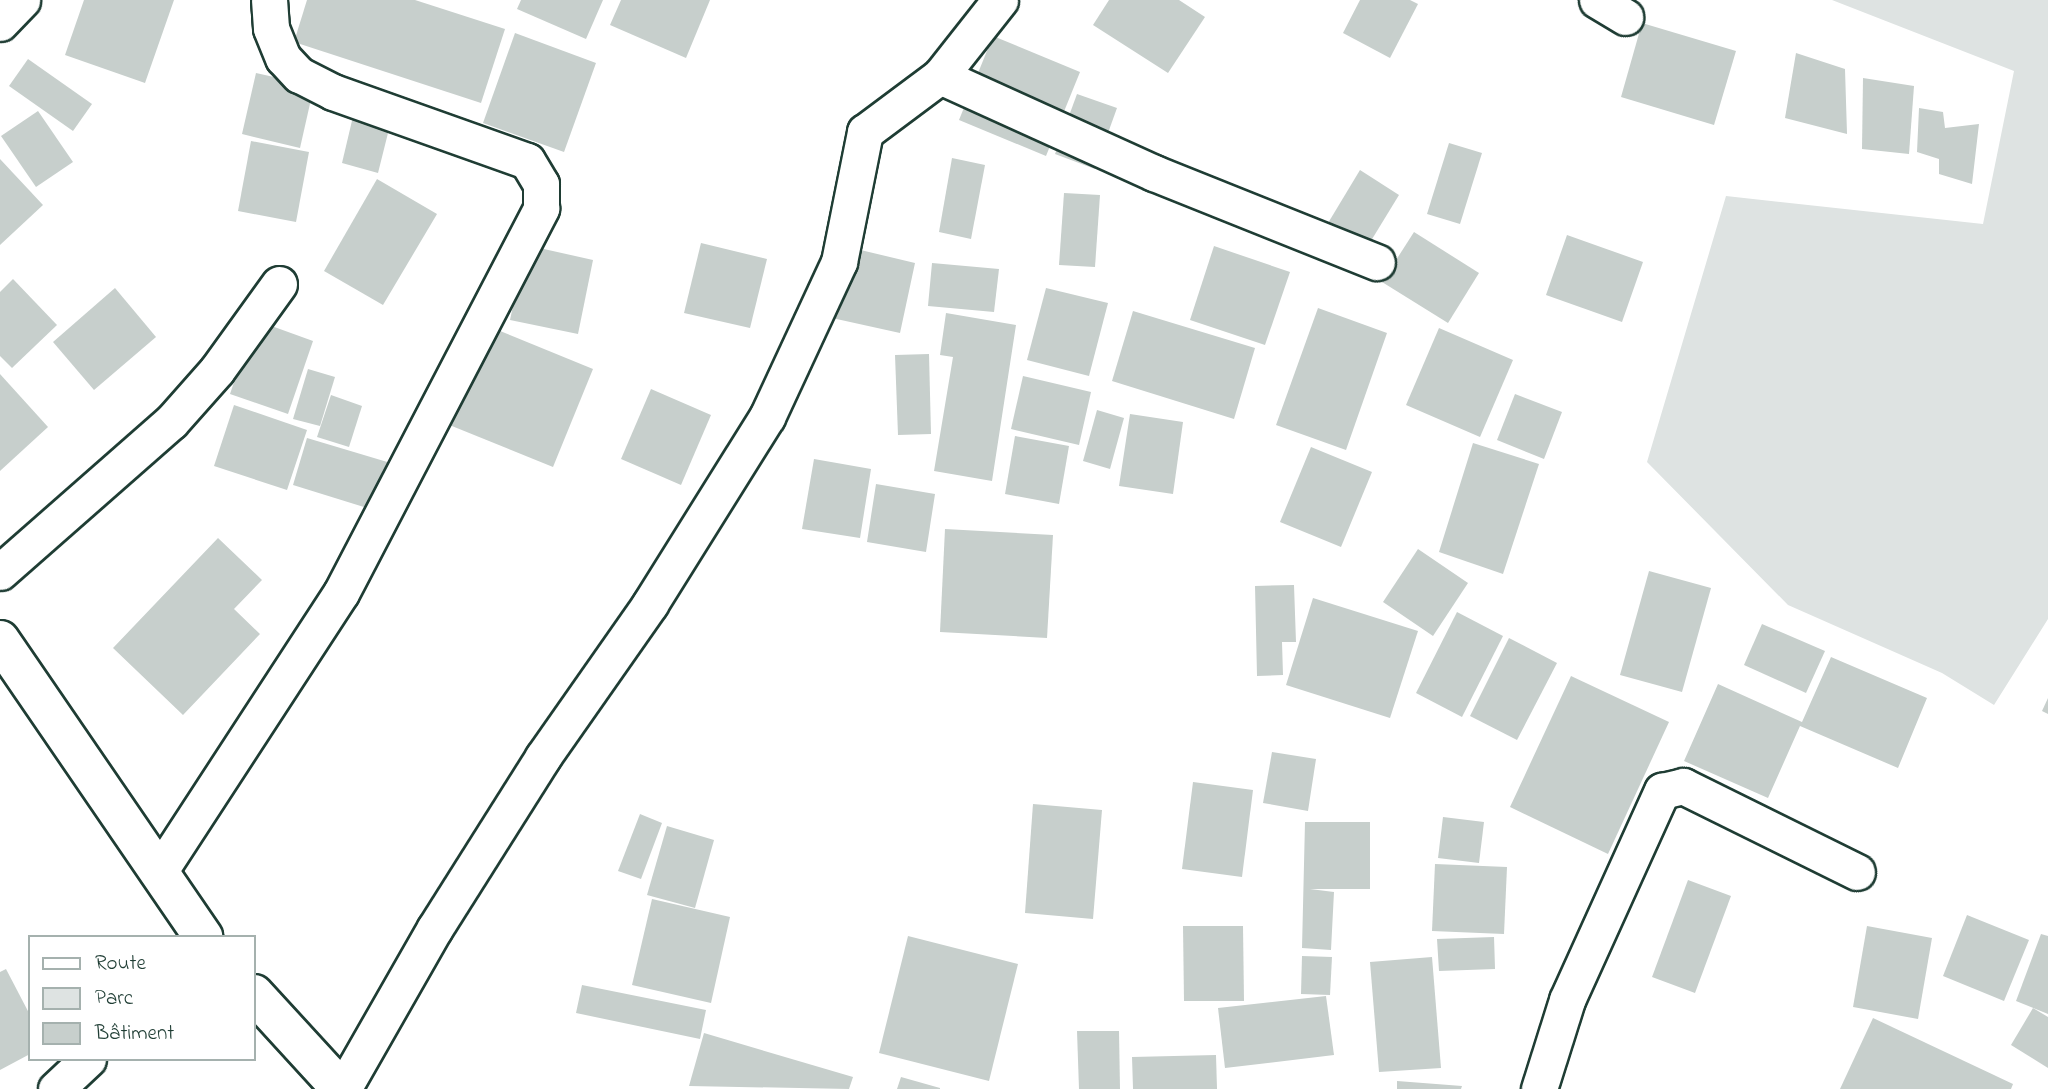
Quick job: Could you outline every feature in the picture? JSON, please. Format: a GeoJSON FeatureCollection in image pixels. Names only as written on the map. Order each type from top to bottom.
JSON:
{"type":"FeatureCollection","features":[{"type":"Feature","properties":{"kind":"street"},"geometry":{"type":"LineString","coordinates":[[0,23],[22,0]]}},
{"type":"Feature","properties":{"kind":"street"},"geometry":{"type":"LineString","coordinates":[[159,872],[341,593],[541,208],[541,184],[527,161],[332,92],[299,75],[283,58],[271,28],[269,0]]}},
{"type":"Feature","properties":{"kind":"street"},"geometry":{"type":"LineString","coordinates":[[256,996],[342,1089],[387,1008],[543,757],[650,604],[767,417],[839,262],[865,132],[940,76],[1000,0]]}},
{"type":"Feature","properties":{"kind":"street"},"geometry":{"type":"LineString","coordinates":[[940,76],[1154,173],[1377,262]]}},
{"type":"Feature","properties":{"kind":"street"},"geometry":{"type":"LineString","coordinates":[[0,572],[171,422],[217,370],[279,284]]}},
{"type":"Feature","properties":{"kind":"street"},"geometry":{"type":"LineString","coordinates":[[0,640],[202,935]]}},
{"type":"Feature","properties":{"kind":"street"},"geometry":{"type":"LineString","coordinates":[[1539,1089],[1567,1000],[1662,791],[1683,786],[1857,872]]}},
{"type":"Feature","properties":{"kind":"street"},"geometry":{"type":"LineString","coordinates":[[56,1089],[86,1061]]}},
{"type":"Feature","properties":{"kind":"green space"},"geometry":{"type":"Polygon","coordinates":[[[1832,0],[2048,0],[2048,619],[1994,705],[1942,673],[1788,605],[1647,462],[1726,196],[1983,224],[2014,71],[1832,0]]]}},
{"type":"Feature","properties":{"kind":"building"},"geometry":{"type":"Polygon","coordinates":[[[84,0],[174,0],[145,83],[65,55],[84,0]]]}},
{"type":"Feature","properties":{"kind":"building"},"geometry":{"type":"Polygon","coordinates":[[[307,0],[415,0],[505,29],[481,103],[294,42],[307,0]]]}},
{"type":"Feature","properties":{"kind":"building"},"geometry":{"type":"Polygon","coordinates":[[[521,0],[603,0],[586,39],[517,9],[521,0]]]}},
{"type":"Feature","properties":{"kind":"building"},"geometry":{"type":"Polygon","coordinates":[[[621,0],[710,0],[686,58],[610,25],[621,0]]]}},
{"type":"Feature","properties":{"kind":"building"},"geometry":{"type":"Polygon","coordinates":[[[1109,0],[1179,0],[1205,17],[1168,73],[1093,25],[1109,0]]]}},
{"type":"Feature","properties":{"kind":"building"},"geometry":{"type":"Polygon","coordinates":[[[1360,0],[1410,0],[1418,4],[1390,58],[1343,33],[1360,0]]]}},
{"type":"Feature","properties":{"kind":"building"},"geometry":{"type":"Polygon","coordinates":[[[1642,23],[1736,51],[1714,125],[1621,97],[1642,23]]]}},
{"type":"Feature","properties":{"kind":"building"},"geometry":{"type":"Polygon","coordinates":[[[515,33],[596,63],[564,152],[483,123],[515,33]]]}},
{"type":"Feature","properties":{"kind":"building"},"geometry":{"type":"Polygon","coordinates":[[[993,36],[1080,72],[1046,156],[959,120],[993,36]]]}},
{"type":"Feature","properties":{"kind":"building"},"geometry":{"type":"Polygon","coordinates":[[[1796,53],[1845,69],[1847,134],[1785,118],[1796,53]]]}},
{"type":"Feature","properties":{"kind":"building"},"geometry":{"type":"Polygon","coordinates":[[[28,59],[92,104],[73,131],[9,86],[28,59]]]}},
{"type":"Feature","properties":{"kind":"building"},"geometry":{"type":"Polygon","coordinates":[[[256,73],[314,86],[300,148],[242,134],[256,73]]]}},
{"type":"Feature","properties":{"kind":"building"},"geometry":{"type":"Polygon","coordinates":[[[1863,78],[1914,86],[1909,154],[1862,149],[1863,78]]]}},
{"type":"Feature","properties":{"kind":"building"},"geometry":{"type":"Polygon","coordinates":[[[1077,94],[1117,108],[1095,169],[1055,154],[1077,94]]]}},
{"type":"Feature","properties":{"kind":"building"},"geometry":{"type":"Polygon","coordinates":[[[355,108],[392,117],[378,173],[342,163],[355,108]]]}},
{"type":"Feature","properties":{"kind":"building"},"geometry":{"type":"Polygon","coordinates":[[[1919,108],[1943,112],[1945,128],[1979,124],[1972,184],[1939,174],[1939,159],[1917,152],[1919,108]]]}},
{"type":"Feature","properties":{"kind":"building"},"geometry":{"type":"Polygon","coordinates":[[[38,111],[73,162],[36,187],[1,136],[38,111]]]}},
{"type":"Feature","properties":{"kind":"building"},"geometry":{"type":"Polygon","coordinates":[[[251,141],[309,152],[296,222],[238,211],[251,141]]]}},
{"type":"Feature","properties":{"kind":"building"},"geometry":{"type":"Polygon","coordinates":[[[1449,143],[1482,153],[1460,224],[1427,214],[1449,143]]]}},
{"type":"Feature","properties":{"kind":"building"},"geometry":{"type":"Polygon","coordinates":[[[952,158],[985,165],[971,239],[939,232],[952,158]]]}},
{"type":"Feature","properties":{"kind":"building"},"geometry":{"type":"Polygon","coordinates":[[[0,159],[43,205],[0,245],[0,159]]]}},
{"type":"Feature","properties":{"kind":"building"},"geometry":{"type":"Polygon","coordinates":[[[1360,170],[1399,195],[1355,267],[1316,243],[1360,170]]]}},
{"type":"Feature","properties":{"kind":"building"},"geometry":{"type":"Polygon","coordinates":[[[377,179],[437,214],[383,305],[324,271],[377,179]]]}},
{"type":"Feature","properties":{"kind":"building"},"geometry":{"type":"Polygon","coordinates":[[[1064,193],[1100,195],[1095,267],[1059,265],[1064,193]]]}},
{"type":"Feature","properties":{"kind":"building"},"geometry":{"type":"Polygon","coordinates":[[[1414,232],[1479,273],[1448,323],[1382,282],[1414,232]]]}},
{"type":"Feature","properties":{"kind":"building"},"geometry":{"type":"Polygon","coordinates":[[[1567,235],[1643,262],[1622,322],[1546,295],[1567,235]]]}},
{"type":"Feature","properties":{"kind":"building"},"geometry":{"type":"Polygon","coordinates":[[[701,243],[767,259],[750,328],[684,313],[701,243]]]}},
{"type":"Feature","properties":{"kind":"building"},"geometry":{"type":"Polygon","coordinates":[[[526,245],[593,260],[578,334],[510,320],[526,245]]]}},
{"type":"Feature","properties":{"kind":"building"},"geometry":{"type":"Polygon","coordinates":[[[1214,246],[1290,272],[1265,345],[1190,320],[1214,246]]]}},
{"type":"Feature","properties":{"kind":"building"},"geometry":{"type":"Polygon","coordinates":[[[848,247],[915,263],[900,333],[832,318],[848,247]]]}},
{"type":"Feature","properties":{"kind":"building"},"geometry":{"type":"Polygon","coordinates":[[[932,263],[999,269],[994,312],[928,306],[932,263]]]}},
{"type":"Feature","properties":{"kind":"building"},"geometry":{"type":"Polygon","coordinates":[[[13,279],[57,325],[12,368],[0,356],[0,292],[13,279]]]}},
{"type":"Feature","properties":{"kind":"building"},"geometry":{"type":"Polygon","coordinates":[[[115,288],[156,337],[94,390],[53,342],[115,288]]]}},
{"type":"Feature","properties":{"kind":"building"},"geometry":{"type":"Polygon","coordinates":[[[1046,288],[1108,303],[1089,376],[1027,360],[1046,288]]]}},
{"type":"Feature","properties":{"kind":"building"},"geometry":{"type":"Polygon","coordinates":[[[1318,308],[1387,333],[1346,450],[1276,425],[1318,308]]]}},
{"type":"Feature","properties":{"kind":"building"},"geometry":{"type":"Polygon","coordinates":[[[1133,311],[1255,348],[1234,419],[1112,381],[1133,311]]]}},
{"type":"Feature","properties":{"kind":"building"},"geometry":{"type":"Polygon","coordinates":[[[946,313],[1016,325],[992,481],[934,471],[953,357],[940,355],[946,313]]]}},
{"type":"Feature","properties":{"kind":"building"},"geometry":{"type":"Polygon","coordinates":[[[255,320],[313,341],[288,414],[230,394],[255,320]]]}},
{"type":"Feature","properties":{"kind":"building"},"geometry":{"type":"Polygon","coordinates":[[[483,324],[593,369],[553,467],[442,422],[483,324]]]}},
{"type":"Feature","properties":{"kind":"building"},"geometry":{"type":"Polygon","coordinates":[[[1439,328],[1513,360],[1480,437],[1406,405],[1439,328]]]}},
{"type":"Feature","properties":{"kind":"building"},"geometry":{"type":"Polygon","coordinates":[[[929,354],[931,434],[898,435],[895,355],[929,354]]]}},
{"type":"Feature","properties":{"kind":"building"},"geometry":{"type":"Polygon","coordinates":[[[308,369],[335,377],[320,426],[293,419],[308,369]]]}},
{"type":"Feature","properties":{"kind":"building"},"geometry":{"type":"Polygon","coordinates":[[[0,374],[48,427],[0,471],[0,374]]]}},
{"type":"Feature","properties":{"kind":"building"},"geometry":{"type":"Polygon","coordinates":[[[1023,376],[1091,392],[1079,445],[1011,429],[1023,376]]]}},
{"type":"Feature","properties":{"kind":"building"},"geometry":{"type":"Polygon","coordinates":[[[651,389],[711,415],[681,485],[621,459],[651,389]]]}},
{"type":"Feature","properties":{"kind":"building"},"geometry":{"type":"Polygon","coordinates":[[[1515,394],[1562,412],[1544,459],[1497,440],[1515,394]]]}},
{"type":"Feature","properties":{"kind":"building"},"geometry":{"type":"Polygon","coordinates":[[[331,395],[362,406],[349,447],[317,437],[331,395]]]}},
{"type":"Feature","properties":{"kind":"building"},"geometry":{"type":"Polygon","coordinates":[[[234,405],[307,430],[287,490],[214,466],[234,405]]]}},
{"type":"Feature","properties":{"kind":"building"},"geometry":{"type":"Polygon","coordinates":[[[1097,410],[1124,418],[1110,469],[1083,461],[1097,410]]]}},
{"type":"Feature","properties":{"kind":"building"},"geometry":{"type":"Polygon","coordinates":[[[1130,414],[1183,422],[1173,494],[1119,486],[1130,414]]]}},
{"type":"Feature","properties":{"kind":"building"},"geometry":{"type":"Polygon","coordinates":[[[1015,436],[1069,446],[1059,504],[1005,494],[1015,436]]]}},
{"type":"Feature","properties":{"kind":"building"},"geometry":{"type":"Polygon","coordinates":[[[307,438],[394,464],[380,512],[293,485],[307,438]]]}},
{"type":"Feature","properties":{"kind":"building"},"geometry":{"type":"Polygon","coordinates":[[[1473,443],[1539,464],[1503,574],[1439,552],[1473,443]]]}},
{"type":"Feature","properties":{"kind":"building"},"geometry":{"type":"Polygon","coordinates":[[[1311,447],[1372,472],[1341,547],[1280,522],[1311,447]]]}},
{"type":"Feature","properties":{"kind":"building"},"geometry":{"type":"Polygon","coordinates":[[[814,459],[871,469],[860,538],[802,529],[814,459]]]}},
{"type":"Feature","properties":{"kind":"building"},"geometry":{"type":"Polygon","coordinates":[[[876,484],[935,494],[926,552],[867,542],[876,484]]]}},
{"type":"Feature","properties":{"kind":"building"},"geometry":{"type":"Polygon","coordinates":[[[945,529],[1053,535],[1047,638],[940,632],[945,529]]]}},
{"type":"Feature","properties":{"kind":"building"},"geometry":{"type":"Polygon","coordinates":[[[218,538],[262,580],[234,609],[260,634],[183,715],[113,648],[218,538]]]}},
{"type":"Feature","properties":{"kind":"building"},"geometry":{"type":"Polygon","coordinates":[[[1418,549],[1468,583],[1433,636],[1383,602],[1418,549]]]}},
{"type":"Feature","properties":{"kind":"building"},"geometry":{"type":"Polygon","coordinates":[[[1649,571],[1711,588],[1682,692],[1620,675],[1649,571]]]}},
{"type":"Feature","properties":{"kind":"building"},"geometry":{"type":"Polygon","coordinates":[[[1294,585],[1296,642],[1282,642],[1283,675],[1257,676],[1255,586],[1294,585]]]}},
{"type":"Feature","properties":{"kind":"building"},"geometry":{"type":"Polygon","coordinates":[[[1313,598],[1418,631],[1390,718],[1286,685],[1313,598]]]}},
{"type":"Feature","properties":{"kind":"building"},"geometry":{"type":"Polygon","coordinates":[[[1457,612],[1503,636],[1462,717],[1416,693],[1457,612]]]}},
{"type":"Feature","properties":{"kind":"building"},"geometry":{"type":"Polygon","coordinates":[[[1762,624],[1825,651],[1806,693],[1744,665],[1762,624]]]}},
{"type":"Feature","properties":{"kind":"building"},"geometry":{"type":"Polygon","coordinates":[[[1509,638],[1557,663],[1517,740],[1470,716],[1509,638]]]}},
{"type":"Feature","properties":{"kind":"building"},"geometry":{"type":"Polygon","coordinates":[[[1831,657],[1927,698],[1898,768],[1800,726],[1768,798],[1684,761],[1718,684],[1802,722],[1831,657]]]}},
{"type":"Feature","properties":{"kind":"building"},"geometry":{"type":"Polygon","coordinates":[[[1571,676],[1669,722],[1608,854],[1510,807],[1571,676]]]}},
{"type":"Feature","properties":{"kind":"building"},"geometry":{"type":"Polygon","coordinates":[[[2048,698],[2048,714],[2042,711],[2048,698]]]}},
{"type":"Feature","properties":{"kind":"building"},"geometry":{"type":"Polygon","coordinates":[[[1272,752],[1316,759],[1308,811],[1263,803],[1272,752]]]}},
{"type":"Feature","properties":{"kind":"building"},"geometry":{"type":"Polygon","coordinates":[[[1193,782],[1253,790],[1242,877],[1182,869],[1193,782]]]}},
{"type":"Feature","properties":{"kind":"building"},"geometry":{"type":"Polygon","coordinates":[[[1033,804],[1102,810],[1093,919],[1025,913],[1033,804]]]}},
{"type":"Feature","properties":{"kind":"building"},"geometry":{"type":"Polygon","coordinates":[[[640,814],[662,823],[641,879],[618,871],[640,814]]]}},
{"type":"Feature","properties":{"kind":"building"},"geometry":{"type":"Polygon","coordinates":[[[1443,817],[1484,822],[1479,863],[1438,858],[1443,817]]]}},
{"type":"Feature","properties":{"kind":"building"},"geometry":{"type":"Polygon","coordinates":[[[1305,822],[1370,822],[1370,889],[1310,889],[1334,892],[1331,950],[1302,948],[1305,822]]]}},
{"type":"Feature","properties":{"kind":"building"},"geometry":{"type":"Polygon","coordinates":[[[667,826],[714,840],[695,908],[647,895],[667,826]]]}},
{"type":"Feature","properties":{"kind":"building"},"geometry":{"type":"Polygon","coordinates":[[[1435,864],[1507,867],[1504,934],[1432,931],[1435,864]]]}},
{"type":"Feature","properties":{"kind":"building"},"geometry":{"type":"Polygon","coordinates":[[[1688,880],[1731,896],[1695,993],[1652,977],[1688,880]]]}},
{"type":"Feature","properties":{"kind":"building"},"geometry":{"type":"Polygon","coordinates":[[[652,899],[730,917],[711,1003],[632,985],[652,899]]]}},
{"type":"Feature","properties":{"kind":"building"},"geometry":{"type":"Polygon","coordinates":[[[1967,915],[2029,940],[2004,1001],[1943,976],[1967,915]]]}},
{"type":"Feature","properties":{"kind":"building"},"geometry":{"type":"Polygon","coordinates":[[[1183,926],[1243,926],[1244,1001],[1184,1001],[1183,926]]]}},
{"type":"Feature","properties":{"kind":"building"},"geometry":{"type":"Polygon","coordinates":[[[1867,926],[1932,938],[1918,1019],[1853,1007],[1867,926]]]}},
{"type":"Feature","properties":{"kind":"building"},"geometry":{"type":"Polygon","coordinates":[[[2041,934],[2048,936],[2048,1014],[2016,1001],[2041,934]]]}},
{"type":"Feature","properties":{"kind":"building"},"geometry":{"type":"Polygon","coordinates":[[[908,936],[1018,964],[989,1081],[879,1053],[908,936]]]}},
{"type":"Feature","properties":{"kind":"building"},"geometry":{"type":"Polygon","coordinates":[[[1494,937],[1495,969],[1439,971],[1437,939],[1494,937]]]}},
{"type":"Feature","properties":{"kind":"building"},"geometry":{"type":"Polygon","coordinates":[[[1302,956],[1332,957],[1330,995],[1301,994],[1302,956]]]}},
{"type":"Feature","properties":{"kind":"building"},"geometry":{"type":"Polygon","coordinates":[[[1432,957],[1441,1068],[1379,1072],[1370,962],[1432,957]]]}},
{"type":"Feature","properties":{"kind":"building"},"geometry":{"type":"Polygon","coordinates":[[[6,969],[28,1011],[28,1055],[0,1070],[0,972],[6,969]]]}},
{"type":"Feature","properties":{"kind":"building"},"geometry":{"type":"Polygon","coordinates":[[[582,985],[706,1010],[700,1039],[576,1013],[582,985]]]}},
{"type":"Feature","properties":{"kind":"building"},"geometry":{"type":"Polygon","coordinates":[[[1326,996],[1334,1055],[1225,1068],[1218,1008],[1326,996]]]}},
{"type":"Feature","properties":{"kind":"building"},"geometry":{"type":"Polygon","coordinates":[[[2033,1008],[2048,1017],[2048,1068],[2011,1045],[2033,1008]]]}},
{"type":"Feature","properties":{"kind":"building"},"geometry":{"type":"Polygon","coordinates":[[[1873,1018],[2013,1084],[2011,1089],[1840,1089],[1873,1018]]]}},
{"type":"Feature","properties":{"kind":"building"},"geometry":{"type":"Polygon","coordinates":[[[1077,1031],[1119,1031],[1120,1089],[1079,1089],[1077,1031]]]}},
{"type":"Feature","properties":{"kind":"building"},"geometry":{"type":"Polygon","coordinates":[[[704,1033],[853,1077],[849,1089],[689,1086],[704,1033]]]}},
{"type":"Feature","properties":{"kind":"building"},"geometry":{"type":"Polygon","coordinates":[[[1216,1055],[1217,1089],[1133,1089],[1132,1057],[1216,1055]]]}},
{"type":"Feature","properties":{"kind":"building"},"geometry":{"type":"Polygon","coordinates":[[[901,1077],[940,1088],[940,1089],[897,1089],[901,1077]]]}},
{"type":"Feature","properties":{"kind":"building"},"geometry":{"type":"Polygon","coordinates":[[[1397,1081],[1462,1086],[1461,1089],[1397,1089],[1397,1081]]]}}]}
